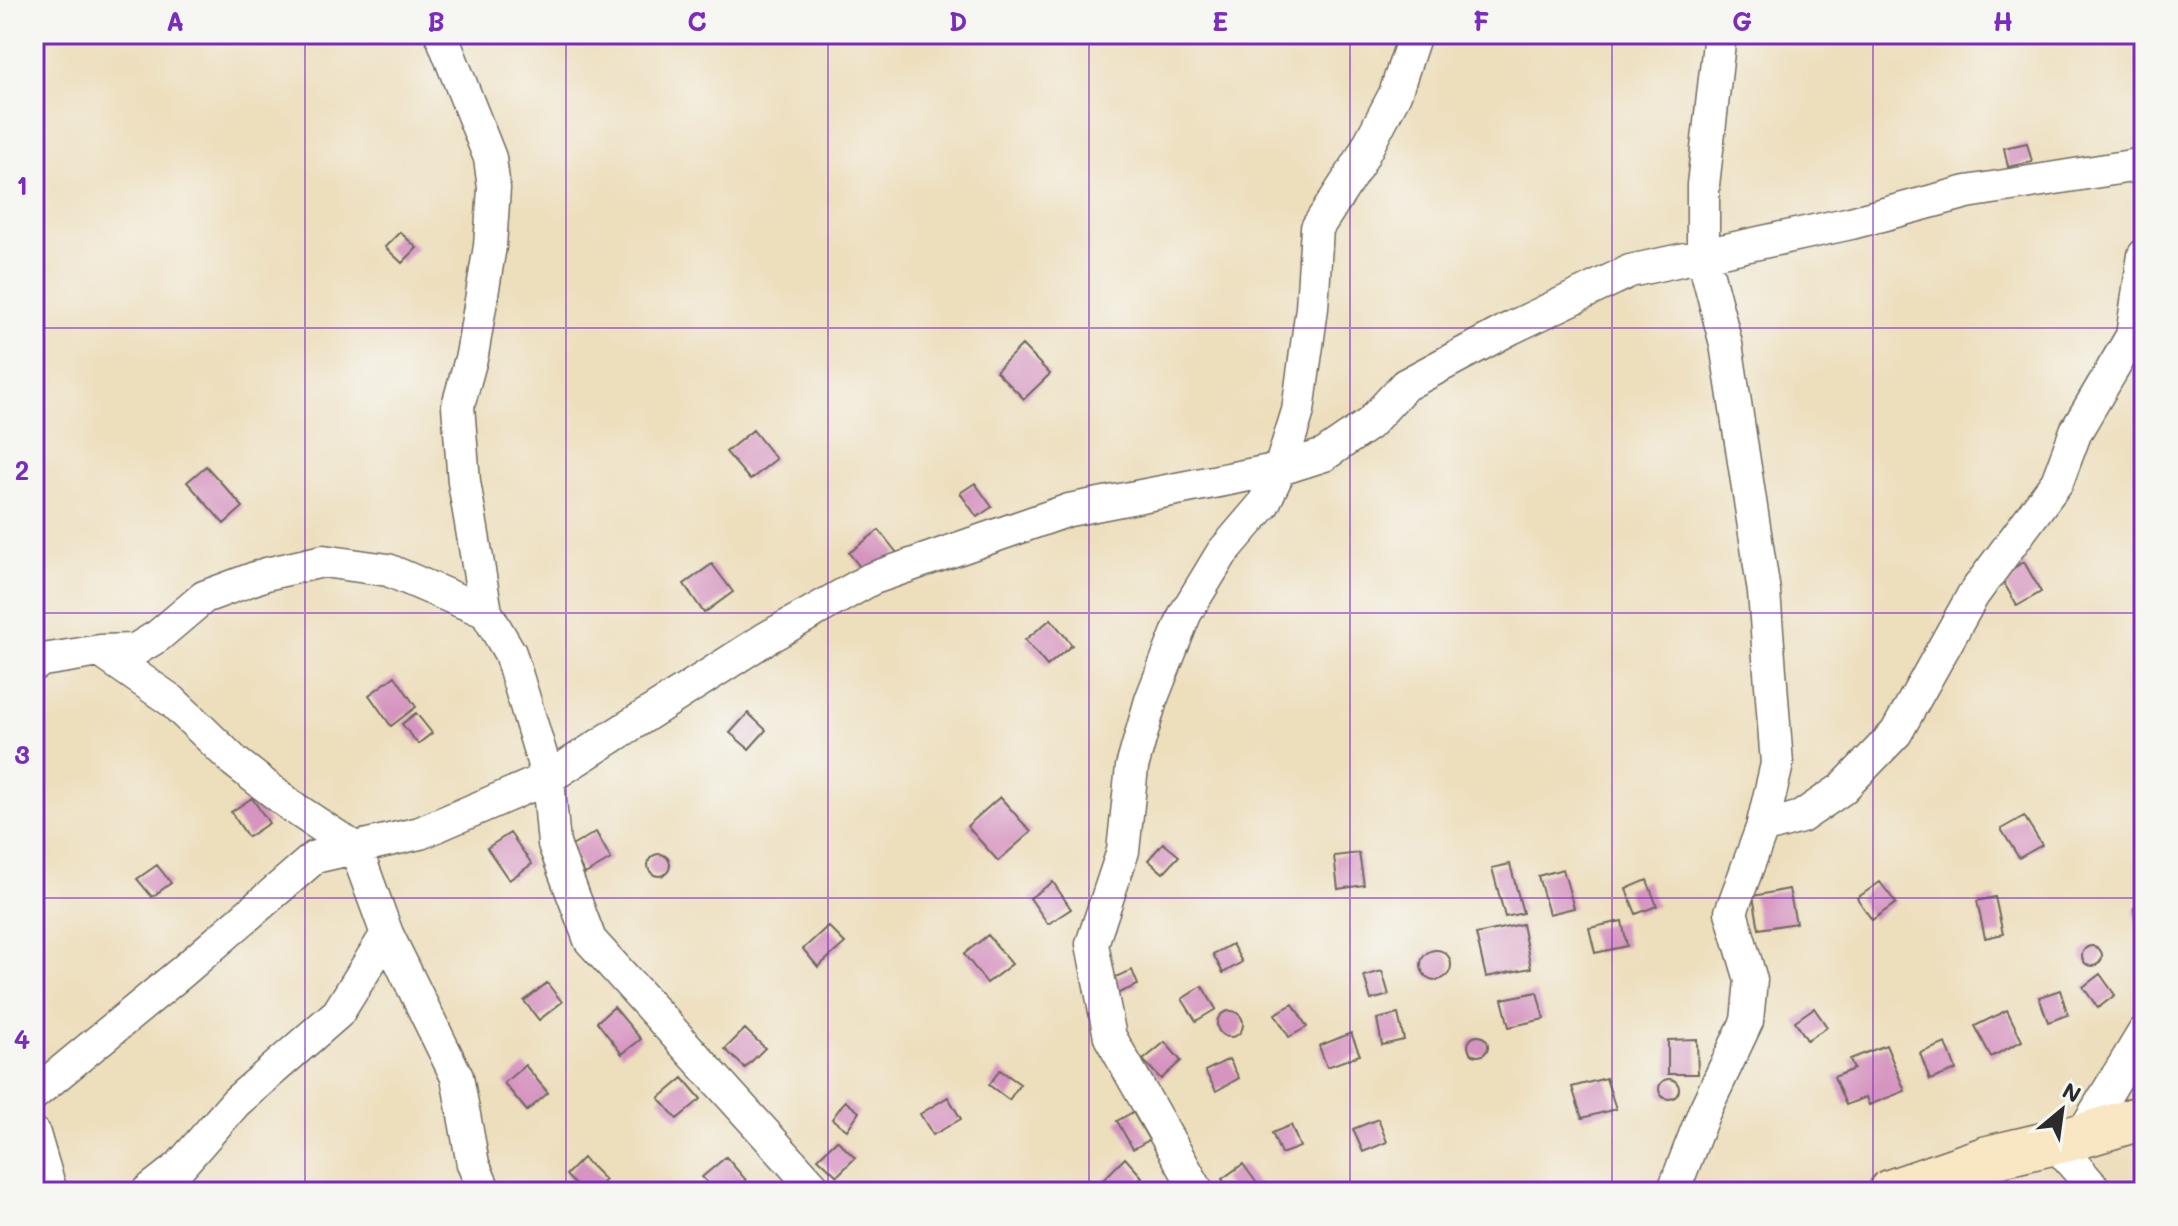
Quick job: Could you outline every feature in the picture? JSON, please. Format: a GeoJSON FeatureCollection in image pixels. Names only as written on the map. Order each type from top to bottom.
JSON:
{"type":"FeatureCollection","features":[{"type":"Feature","properties":{"kind":"street"},"geometry":{"type":"LineString","coordinates":[[441,34],[490,158],[494,188],[490,246],[472,355],[458,406],[464,482],[486,612],[510,653],[548,778],[554,844],[590,940],[818,1192]]}},
{"type":"Feature","properties":{"kind":"street"},"geometry":{"type":"LineString","coordinates":[[1198,1192],[1110,1037],[1092,944],[1123,851],[1132,767],[1151,700],[1185,614],[1222,553],[1263,505],[1280,469],[1298,411],[1312,308],[1317,228],[1359,163],[1395,94],[1415,34]]}},
{"type":"Feature","properties":{"kind":"street"},"geometry":{"type":"LineString","coordinates":[[1673,1192],[1704,1112],[1747,1021],[1751,980],[1731,912],[1762,828],[1777,764],[1764,592],[1726,344],[1703,256],[1703,185],[1720,34]]}},
{"type":"Feature","properties":{"kind":"street"},"geometry":{"type":"LineString","coordinates":[[34,1094],[315,857],[420,833],[548,778],[765,639],[871,579],[938,559],[1069,510],[1280,469],[1324,455],[1369,424],[1405,385],[1511,328],[1630,271],[1851,223],[1967,192],[2144,164]]}},
{"type":"Feature","properties":{"kind":"street"},"geometry":{"type":"LineString","coordinates":[[1762,828],[1801,817],[1842,789],[1896,733],[1973,595],[2057,482],[2076,431],[2132,336],[2144,255]]}},
{"type":"Feature","properties":{"kind":"street"},"geometry":{"type":"LineString","coordinates":[[34,665],[43,660],[100,651],[135,650],[158,636],[204,597],[266,574],[323,561],[388,570],[486,612]]}},
{"type":"Feature","properties":{"kind":"street"},"geometry":{"type":"LineString","coordinates":[[100,651],[172,701],[235,762],[294,808],[356,849],[387,934],[457,1077],[473,1164],[485,1192]]}},
{"type":"Feature","properties":{"kind":"street"},"geometry":{"type":"LineString","coordinates":[[147,1192],[179,1167],[236,1102],[338,1013],[387,934]]}},
{"type":"Feature","properties":{"kind":"street"},"geometry":{"type":"LineString","coordinates":[[2068,1139],[2144,1032]]}},
{"type":"Feature","properties":{"kind":"street"},"geometry":{"type":"LineString","coordinates":[[1890,1192],[1988,1158],[2144,1117]]}},
{"type":"Feature","properties":{"kind":"street"},"geometry":{"type":"LineString","coordinates":[[34,1134],[51,1192]]}},
{"type":"Feature","properties":{"kind":"street"},"geometry":{"type":"LineString","coordinates":[[2068,1139],[2097,1192]]}},
{"type":"Feature","properties":{"kind":"building"},"geometry":{"type":"Polygon","coordinates":[[[2027,143],[2032,162],[2008,167],[2004,148],[2027,143]]]}},
{"type":"Feature","properties":{"kind":"building"},"geometry":{"type":"Polygon","coordinates":[[[400,232],[417,248],[402,263],[385,247],[400,232]]]}},
{"type":"Feature","properties":{"kind":"building"},"geometry":{"type":"Polygon","coordinates":[[[1022,345],[1050,374],[1024,399],[996,371],[1022,345]]]}},
{"type":"Feature","properties":{"kind":"building"},"geometry":{"type":"Polygon","coordinates":[[[753,430],[776,459],[750,480],[726,452],[753,430]]]}},
{"type":"Feature","properties":{"kind":"building"},"geometry":{"type":"Polygon","coordinates":[[[206,466],[243,507],[224,524],[187,482],[206,466]]]}},
{"type":"Feature","properties":{"kind":"building"},"geometry":{"type":"Polygon","coordinates":[[[975,483],[992,507],[977,517],[960,493],[975,483]]]}},
{"type":"Feature","properties":{"kind":"building"},"geometry":{"type":"Polygon","coordinates":[[[879,530],[897,553],[867,576],[849,553],[879,530]]]}},
{"type":"Feature","properties":{"kind":"building"},"geometry":{"type":"Polygon","coordinates":[[[2024,562],[2041,592],[2017,606],[2000,576],[2024,562]]]}},
{"type":"Feature","properties":{"kind":"building"},"geometry":{"type":"Polygon","coordinates":[[[712,564],[733,592],[704,613],[684,584],[712,564]]]}},
{"type":"Feature","properties":{"kind":"building"},"geometry":{"type":"Polygon","coordinates":[[[1051,619],[1072,645],[1047,666],[1025,640],[1051,619]]]}},
{"type":"Feature","properties":{"kind":"building"},"geometry":{"type":"Polygon","coordinates":[[[395,676],[416,707],[391,726],[369,695],[395,676]]]}},
{"type":"Feature","properties":{"kind":"building"},"geometry":{"type":"Polygon","coordinates":[[[416,713],[432,733],[418,744],[402,724],[416,713]]]}},
{"type":"Feature","properties":{"kind":"building"},"geometry":{"type":"Polygon","coordinates":[[[748,713],[766,730],[749,749],[730,733],[748,713]]]}},
{"type":"Feature","properties":{"kind":"building"},"geometry":{"type":"Polygon","coordinates":[[[1000,797],[1031,832],[998,861],[967,826],[1000,797]]]}},
{"type":"Feature","properties":{"kind":"building"},"geometry":{"type":"Polygon","coordinates":[[[252,798],[269,823],[248,837],[231,812],[252,798]]]}},
{"type":"Feature","properties":{"kind":"building"},"geometry":{"type":"Polygon","coordinates":[[[2024,816],[2042,845],[2019,858],[2001,829],[2024,816]]]}},
{"type":"Feature","properties":{"kind":"building"},"geometry":{"type":"Polygon","coordinates":[[[596,832],[611,859],[585,874],[570,847],[596,832]]]}},
{"type":"Feature","properties":{"kind":"building"},"geometry":{"type":"Polygon","coordinates":[[[510,833],[532,864],[509,880],[487,848],[510,833]]]}},
{"type":"Feature","properties":{"kind":"building"},"geometry":{"type":"Polygon","coordinates":[[[1163,843],[1179,856],[1163,873],[1148,860],[1163,843]]]}},
{"type":"Feature","properties":{"kind":"building"},"geometry":{"type":"Polygon","coordinates":[[[1359,853],[1364,885],[1338,889],[1334,856],[1359,853]]]}},
{"type":"Feature","properties":{"kind":"building"},"geometry":{"type":"Polygon","coordinates":[[[659,854],[667,857],[670,865],[667,873],[659,876],[651,873],[648,865],[651,857],[659,854]]]}},
{"type":"Feature","properties":{"kind":"building"},"geometry":{"type":"Polygon","coordinates":[[[1510,864],[1523,913],[1505,917],[1492,868],[1510,864]]]}},
{"type":"Feature","properties":{"kind":"building"},"geometry":{"type":"Polygon","coordinates":[[[157,865],[171,883],[152,897],[137,879],[157,865]]]}},
{"type":"Feature","properties":{"kind":"building"},"geometry":{"type":"Polygon","coordinates":[[[1563,869],[1574,908],[1549,914],[1538,876],[1563,869]]]}},
{"type":"Feature","properties":{"kind":"building"},"geometry":{"type":"Polygon","coordinates":[[[1647,880],[1657,906],[1636,914],[1626,889],[1647,880]]]}},
{"type":"Feature","properties":{"kind":"building"},"geometry":{"type":"Polygon","coordinates":[[[1053,882],[1071,909],[1048,924],[1030,898],[1053,882]]]}},
{"type":"Feature","properties":{"kind":"building"},"geometry":{"type":"Polygon","coordinates":[[[1880,882],[1896,903],[1872,920],[1857,898],[1880,882]]]}},
{"type":"Feature","properties":{"kind":"building"},"geometry":{"type":"Polygon","coordinates":[[[1789,889],[1796,923],[1759,929],[1753,896],[1789,889]]]}},
{"type":"Feature","properties":{"kind":"building"},"geometry":{"type":"Polygon","coordinates":[[[1995,897],[2003,934],[1985,938],[1977,901],[1995,897]]]}},
{"type":"Feature","properties":{"kind":"building"},"geometry":{"type":"Polygon","coordinates":[[[2144,906],[2144,939],[2139,940],[2134,908],[2144,906]]]}},
{"type":"Feature","properties":{"kind":"building"},"geometry":{"type":"Polygon","coordinates":[[[1622,921],[1627,946],[1595,953],[1589,928],[1622,921]]]}},
{"type":"Feature","properties":{"kind":"building"},"geometry":{"type":"Polygon","coordinates":[[[1522,924],[1531,968],[1486,977],[1476,934],[1522,924]]]}},
{"type":"Feature","properties":{"kind":"building"},"geometry":{"type":"Polygon","coordinates":[[[828,926],[845,943],[818,967],[803,949],[828,926]]]}},
{"type":"Feature","properties":{"kind":"building"},"geometry":{"type":"Polygon","coordinates":[[[988,935],[1012,964],[987,983],[964,954],[988,935]]]}},
{"type":"Feature","properties":{"kind":"building"},"geometry":{"type":"Polygon","coordinates":[[[1232,944],[1242,962],[1223,973],[1213,954],[1232,944]]]}},
{"type":"Feature","properties":{"kind":"building"},"geometry":{"type":"Polygon","coordinates":[[[2092,946],[2099,949],[2102,956],[2099,963],[2092,966],[2085,963],[2082,956],[2085,949],[2092,946]]]}},
{"type":"Feature","properties":{"kind":"building"},"geometry":{"type":"Polygon","coordinates":[[[1436,950],[1447,954],[1451,965],[1447,976],[1436,980],[1425,976],[1421,965],[1425,954],[1436,950]]]}},
{"type":"Feature","properties":{"kind":"building"},"geometry":{"type":"Polygon","coordinates":[[[1132,970],[1138,985],[1114,995],[1108,980],[1132,970]]]}},
{"type":"Feature","properties":{"kind":"building"},"geometry":{"type":"Polygon","coordinates":[[[1382,971],[1389,995],[1371,1000],[1364,976],[1382,971]]]}},
{"type":"Feature","properties":{"kind":"building"},"geometry":{"type":"Polygon","coordinates":[[[2100,974],[2115,995],[2098,1008],[2083,987],[2100,974]]]}},
{"type":"Feature","properties":{"kind":"building"},"geometry":{"type":"Polygon","coordinates":[[[547,983],[562,1002],[539,1020],[524,1001],[547,983]]]}},
{"type":"Feature","properties":{"kind":"building"},"geometry":{"type":"Polygon","coordinates":[[[1202,986],[1216,1009],[1196,1021],[1182,999],[1202,986]]]}},
{"type":"Feature","properties":{"kind":"building"},"geometry":{"type":"Polygon","coordinates":[[[2060,990],[2068,1015],[2048,1022],[2039,997],[2060,990]]]}},
{"type":"Feature","properties":{"kind":"building"},"geometry":{"type":"Polygon","coordinates":[[[1537,992],[1544,1019],[1509,1027],[1502,999],[1537,992]]]}},
{"type":"Feature","properties":{"kind":"building"},"geometry":{"type":"Polygon","coordinates":[[[1293,1004],[1307,1027],[1289,1037],[1275,1014],[1293,1004]]]}},
{"type":"Feature","properties":{"kind":"building"},"geometry":{"type":"Polygon","coordinates":[[[614,1007],[641,1039],[622,1054],[597,1022],[614,1007]]]}},
{"type":"Feature","properties":{"kind":"building"},"geometry":{"type":"Polygon","coordinates":[[[1814,1008],[1827,1027],[1807,1040],[1795,1021],[1814,1008]]]}},
{"type":"Feature","properties":{"kind":"building"},"geometry":{"type":"Polygon","coordinates":[[[2007,1010],[2022,1041],[1991,1057],[1975,1026],[2007,1010]]]}},
{"type":"Feature","properties":{"kind":"building"},"geometry":{"type":"Polygon","coordinates":[[[1230,1011],[1239,1015],[1243,1024],[1239,1033],[1230,1037],[1221,1033],[1217,1024],[1221,1015],[1230,1011]]]}},
{"type":"Feature","properties":{"kind":"building"},"geometry":{"type":"Polygon","coordinates":[[[1398,1014],[1404,1040],[1382,1045],[1377,1019],[1398,1014]]]}},
{"type":"Feature","properties":{"kind":"building"},"geometry":{"type":"Polygon","coordinates":[[[745,1029],[765,1048],[745,1068],[725,1049],[745,1029]]]}},
{"type":"Feature","properties":{"kind":"building"},"geometry":{"type":"Polygon","coordinates":[[[1351,1033],[1360,1055],[1327,1067],[1319,1046],[1351,1033]]]}},
{"type":"Feature","properties":{"kind":"building"},"geometry":{"type":"Polygon","coordinates":[[[1474,1036],[1482,1036],[1488,1046],[1482,1056],[1474,1056],[1468,1050],[1468,1042],[1474,1036]]]}},
{"type":"Feature","properties":{"kind":"building"},"geometry":{"type":"Polygon","coordinates":[[[1697,1039],[1698,1074],[1668,1074],[1668,1040],[1697,1039]]]}},
{"type":"Feature","properties":{"kind":"building"},"geometry":{"type":"Polygon","coordinates":[[[1165,1042],[1181,1061],[1161,1079],[1143,1060],[1165,1042]]]}},
{"type":"Feature","properties":{"kind":"building"},"geometry":{"type":"Polygon","coordinates":[[[1946,1043],[1956,1070],[1930,1080],[1920,1053],[1946,1043]]]}},
{"type":"Feature","properties":{"kind":"building"},"geometry":{"type":"Polygon","coordinates":[[[1886,1045],[1905,1091],[1869,1105],[1866,1097],[1846,1105],[1834,1077],[1854,1069],[1850,1059],[1886,1045]]]}},
{"type":"Feature","properties":{"kind":"building"},"geometry":{"type":"Polygon","coordinates":[[[1229,1059],[1239,1078],[1216,1091],[1205,1071],[1229,1059]]]}},
{"type":"Feature","properties":{"kind":"building"},"geometry":{"type":"Polygon","coordinates":[[[525,1065],[548,1093],[527,1111],[504,1083],[525,1065]]]}},
{"type":"Feature","properties":{"kind":"building"},"geometry":{"type":"Polygon","coordinates":[[[1000,1070],[1020,1084],[1009,1100],[989,1085],[1000,1070]]]}},
{"type":"Feature","properties":{"kind":"building"},"geometry":{"type":"Polygon","coordinates":[[[683,1078],[701,1099],[677,1119],[659,1098],[683,1078]]]}},
{"type":"Feature","properties":{"kind":"building"},"geometry":{"type":"Polygon","coordinates":[[[1606,1078],[1616,1109],[1582,1118],[1572,1087],[1606,1078]]]}},
{"type":"Feature","properties":{"kind":"building"},"geometry":{"type":"Polygon","coordinates":[[[1669,1079],[1676,1082],[1679,1089],[1676,1096],[1669,1099],[1662,1096],[1659,1089],[1662,1082],[1669,1079]]]}},
{"type":"Feature","properties":{"kind":"building"},"geometry":{"type":"Polygon","coordinates":[[[948,1097],[961,1119],[933,1135],[920,1114],[948,1097]]]}},
{"type":"Feature","properties":{"kind":"building"},"geometry":{"type":"Polygon","coordinates":[[[845,1101],[859,1112],[847,1130],[832,1119],[845,1101]]]}},
{"type":"Feature","properties":{"kind":"building"},"geometry":{"type":"Polygon","coordinates":[[[1133,1112],[1149,1140],[1133,1149],[1117,1121],[1133,1112]]]}},
{"type":"Feature","properties":{"kind":"building"},"geometry":{"type":"Polygon","coordinates":[[[1378,1119],[1387,1142],[1363,1152],[1353,1129],[1378,1119]]]}},
{"type":"Feature","properties":{"kind":"building"},"geometry":{"type":"Polygon","coordinates":[[[1291,1125],[1300,1147],[1281,1154],[1272,1133],[1291,1125]]]}},
{"type":"Feature","properties":{"kind":"building"},"geometry":{"type":"Polygon","coordinates":[[[837,1140],[855,1158],[837,1176],[818,1158],[837,1140]]]}},
{"type":"Feature","properties":{"kind":"building"},"geometry":{"type":"Polygon","coordinates":[[[726,1157],[746,1180],[731,1192],[716,1192],[702,1177],[726,1157]]]}},
{"type":"Feature","properties":{"kind":"building"},"geometry":{"type":"Polygon","coordinates":[[[583,1158],[605,1180],[592,1192],[582,1192],[566,1175],[583,1158]]]}},
{"type":"Feature","properties":{"kind":"building"},"geometry":{"type":"Polygon","coordinates":[[[1125,1158],[1142,1177],[1125,1192],[1091,1192],[1125,1158]]]}},
{"type":"Feature","properties":{"kind":"building"},"geometry":{"type":"Polygon","coordinates":[[[1243,1164],[1261,1189],[1257,1192],[1232,1192],[1222,1179],[1243,1164]]]}}]}
